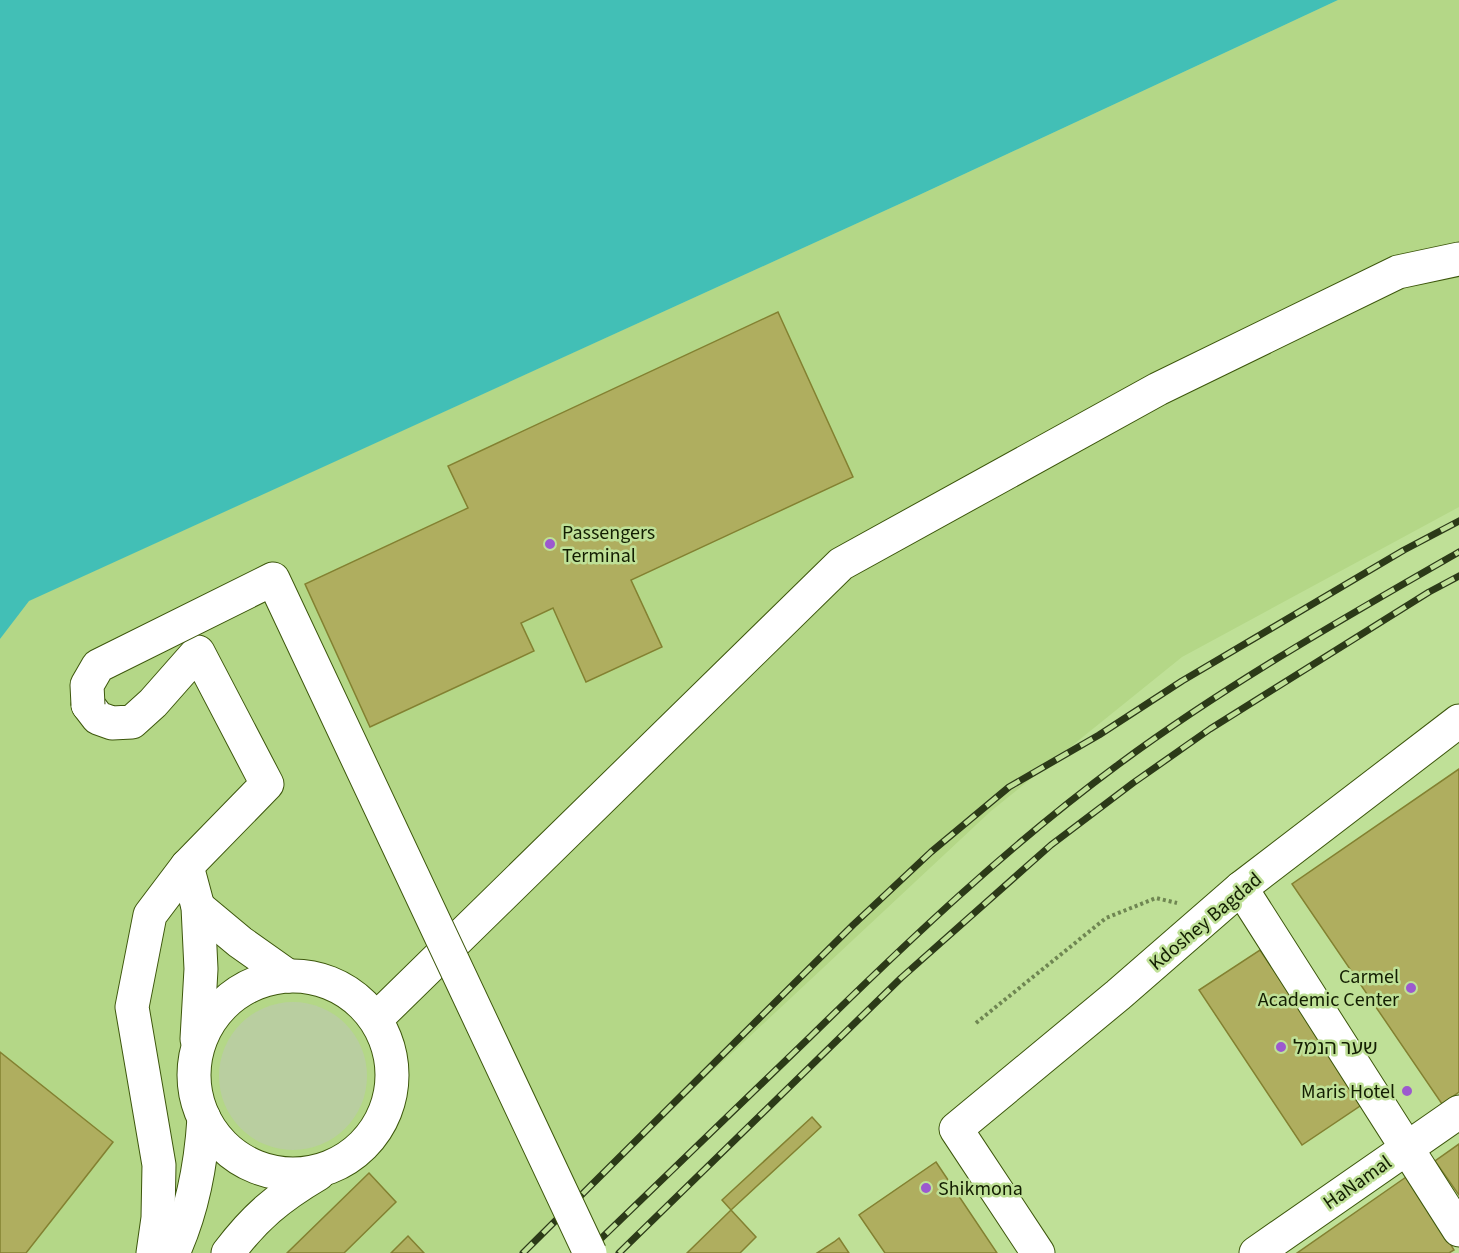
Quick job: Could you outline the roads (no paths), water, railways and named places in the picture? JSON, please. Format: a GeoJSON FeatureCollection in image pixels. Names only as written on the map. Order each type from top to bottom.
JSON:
{"type":"FeatureCollection","features":[{"type":"Feature","properties":{"kind":"street"},"geometry":{"type":"LineString","coordinates":[[376,1018],[841,564],[1169,384],[1398,272],[1459,260]]}},
{"type":"Feature","properties":{"kind":"street"},"geometry":{"type":"LineString","coordinates":[[153,1253],[158,1218],[159,1165],[132,1007],[150,915],[187,866],[267,784],[198,651],[153,703],[132,722],[111,723],[98,718],[88,705],[87,685],[99,666],[273,579],[591,1253]]}},
{"type":"Feature","properties":{"kind":"street","name":"Kdoshey Bagdad"},"geometry":{"type":"LineString","coordinates":[[1038,1253],[956,1129],[1118,995],[1241,888],[1459,721]]}},
{"type":"Feature","properties":{"kind":"street"},"geometry":{"type":"LineString","coordinates":[[187,866],[198,907],[201,969],[197,1054]]}},
{"type":"Feature","properties":{"kind":"street"},"geometry":{"type":"LineString","coordinates":[[1241,888],[1459,1230]]}},
{"type":"Feature","properties":{"kind":"street"},"geometry":{"type":"LineString","coordinates":[[198,907],[240,942],[288,976]]}},
{"type":"Feature","properties":{"kind":"street"},"geometry":{"type":"LineString","coordinates":[[228,1253],[261,1214],[287,1192],[352,1156],[374,1134],[388,1107],[393,1077],[389,1046],[376,1018],[356,997],[330,981],[301,975],[271,977],[243,988],[218,1009],[200,1037],[193,1070],[197,1103],[211,1133],[234,1157],[264,1171],[295,1176],[325,1170]]}},
{"type":"Feature","properties":{"kind":"street","name":"HaNamal"},"geometry":{"type":"LineString","coordinates":[[1256,1253],[1459,1112]]}},
{"type":"Feature","properties":{"kind":"street"},"geometry":{"type":"LineString","coordinates":[[173,1253],[186,1226],[195,1190],[202,1155],[204,1118]]}},
{"type":"Feature","properties":{"kind":"water"},"geometry":{"type":"Polygon","coordinates":[[[0,0],[1338,0],[917,196],[29,601],[0,639],[0,0]]]}},
{"type":"Feature","properties":{"kind":"railway"},"geometry":{"type":"LineString","coordinates":[[523,1253],[853,925],[931,852],[1009,787],[1099,735],[1182,681],[1404,550],[1459,521]]}},
{"type":"Feature","properties":{"kind":"railway"},"geometry":{"type":"LineString","coordinates":[[586,1253],[922,930],[998,861],[1078,795],[1160,735],[1243,680],[1459,552]]}},
{"type":"Feature","properties":{"kind":"railway"},"geometry":{"type":"LineString","coordinates":[[619,1253],[901,978],[1051,845],[1210,729],[1429,592],[1459,576]]}},
{"type":"Feature","properties":{"kind":"place","name":"Passengers Terminal"},"geometry":{"type":"Point","coordinates":[550,544]}},
{"type":"Feature","properties":{"kind":"place","name":"Carmel Academic Center"},"geometry":{"type":"Point","coordinates":[1411,988]}},
{"type":"Feature","properties":{"kind":"place","name":"שער הנמל"},"geometry":{"type":"Point","coordinates":[1281,1047]}},
{"type":"Feature","properties":{"kind":"place","name":"Maris Hotel"},"geometry":{"type":"Point","coordinates":[1407,1091]}},
{"type":"Feature","properties":{"kind":"place","name":"Shikmona"},"geometry":{"type":"Point","coordinates":[926,1188]}}]}
